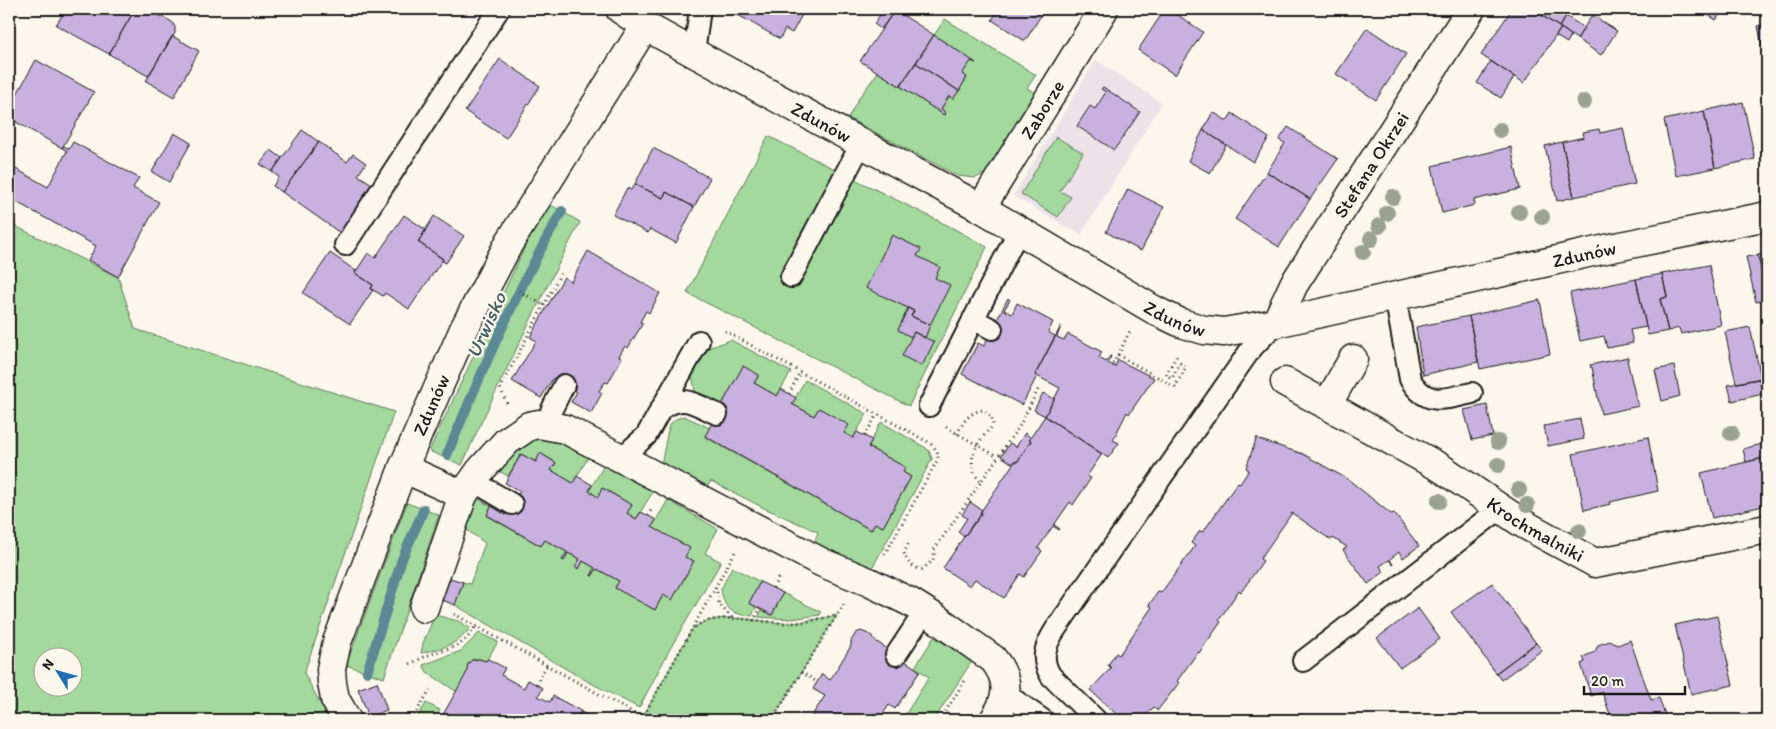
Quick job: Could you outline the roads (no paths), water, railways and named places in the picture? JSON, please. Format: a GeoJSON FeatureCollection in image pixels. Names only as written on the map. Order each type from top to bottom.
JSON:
{"type":"FeatureCollection","features":[{"type":"Feature","properties":{"kind":"street","name":"Zdunów"},"geometry":{"type":"LineString","coordinates":[[620,9],[645,26],[981,208],[1156,311],[1181,323],[1204,330],[1224,332],[1276,323],[1606,249],[1767,216]]}},
{"type":"Feature","properties":{"kind":"street","name":"Zaborze"},"geometry":{"type":"LineString","coordinates":[[981,208],[1104,9]]}},
{"type":"Feature","properties":{"kind":"street","name":"Stefana Okrzei"},"geometry":{"type":"LineString","coordinates":[[1276,323],[1294,284],[1471,9]]}},
{"type":"Feature","properties":{"kind":"street","name":"Zdunów"},"geometry":{"type":"LineString","coordinates":[[348,720],[335,698],[331,669],[337,642],[403,468],[464,329],[509,244],[645,26]]}},
{"type":"Feature","properties":{"kind":"street"},"geometry":{"type":"LineString","coordinates":[[1327,405],[1353,359]]}},
{"type":"Feature","properties":{"kind":"street","name":"Krochmalniki"},"geometry":{"type":"LineString","coordinates":[[1285,382],[1441,468],[1522,523],[1595,563],[1767,529]]}},
{"type":"Feature","properties":{"kind":"street"},"geometry":{"type":"LineString","coordinates":[[424,608],[468,488],[496,452],[519,431],[529,426],[548,425],[565,429],[823,563],[864,580],[925,611],[993,659],[998,665],[1006,694],[1003,706],[994,720]]}},
{"type":"Feature","properties":{"kind":"street"},"geometry":{"type":"LineString","coordinates":[[403,468],[468,488]]}},
{"type":"Feature","properties":{"kind":"lane"},"geometry":{"type":"LineString","coordinates":[[345,245],[499,9]]}},
{"type":"Feature","properties":{"kind":"lane"},"geometry":{"type":"LineString","coordinates":[[694,53],[700,9]]}},
{"type":"Feature","properties":{"kind":"lane"},"geometry":{"type":"LineString","coordinates":[[791,277],[861,144]]}},
{"type":"Feature","properties":{"kind":"lane"},"geometry":{"type":"LineString","coordinates":[[929,406],[1019,230]]}},
{"type":"Feature","properties":{"kind":"lane"},"geometry":{"type":"LineString","coordinates":[[1395,296],[1410,379],[1416,389],[1422,394],[1439,400],[1472,393]]}},
{"type":"Feature","properties":{"kind":"lane"},"geometry":{"type":"LineString","coordinates":[[973,319],[992,329]]}},
{"type":"Feature","properties":{"kind":"lane"},"geometry":{"type":"LineString","coordinates":[[1096,720],[1051,676],[1046,667],[1045,647],[1251,349],[1276,323]]}},
{"type":"Feature","properties":{"kind":"lane"},"geometry":{"type":"LineString","coordinates":[[621,458],[646,436],[699,341]]}},
{"type":"Feature","properties":{"kind":"lane"},"geometry":{"type":"LineString","coordinates":[[548,425],[551,412],[564,385]]}},
{"type":"Feature","properties":{"kind":"lane"},"geometry":{"type":"LineString","coordinates":[[660,410],[669,403],[684,400],[717,414]]}},
{"type":"Feature","properties":{"kind":"lane"},"geometry":{"type":"LineString","coordinates":[[646,436],[646,471]]}},
{"type":"Feature","properties":{"kind":"lane"},"geometry":{"type":"LineString","coordinates":[[468,488],[512,504]]}},
{"type":"Feature","properties":{"kind":"lane"},"geometry":{"type":"LineString","coordinates":[[1303,661],[1501,508]]}},
{"type":"Feature","properties":{"kind":"lane"},"geometry":{"type":"LineString","coordinates":[[896,655],[925,611]]}},
{"type":"Feature","properties":{"kind":"lane"},"geometry":{"type":"LineString","coordinates":[[1006,694],[1044,720]]}},
{"type":"Feature","properties":{"kind":"waterway","name":"Urwisko"},"geometry":{"type":"LineString","coordinates":[[447,455],[486,362],[530,270],[562,211]]}},
{"type":"Feature","properties":{"kind":"waterway","name":"Urwisko"},"geometry":{"type":"LineString","coordinates":[[367,672],[402,559],[424,509]]}}]}
